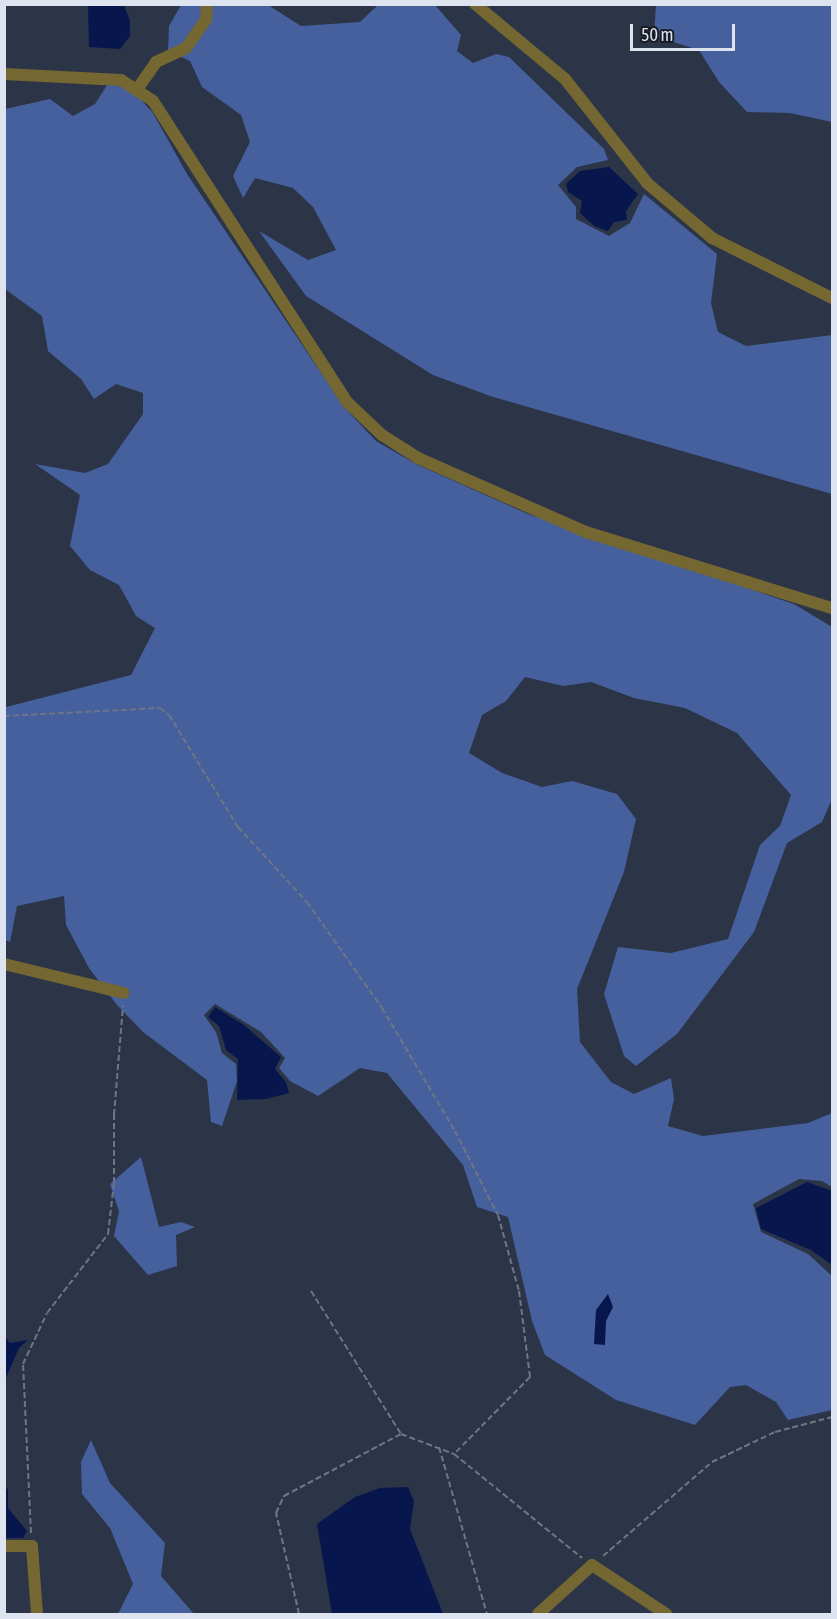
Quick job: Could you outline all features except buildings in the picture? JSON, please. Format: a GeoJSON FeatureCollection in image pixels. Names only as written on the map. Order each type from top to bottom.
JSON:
{"type":"FeatureCollection","features":[{"type":"Feature","properties":{"kind":"street"},"geometry":{"type":"LineString","coordinates":[[138,88],[156,62],[186,48],[206,20],[207,4]]}},
{"type":"Feature","properties":{"kind":"street"},"geometry":{"type":"LineString","coordinates":[[475,4],[565,79],[647,183],[712,238],[832,298]]}},
{"type":"Feature","properties":{"kind":"street"},"geometry":{"type":"LineString","coordinates":[[4,74],[121,80],[138,88],[170,123],[346,401],[382,435],[418,458],[586,532],[832,608]]}},
{"type":"Feature","properties":{"kind":"street"},"geometry":{"type":"LineString","coordinates":[[4,964],[124,993]]}},
{"type":"Feature","properties":{"kind":"street"},"geometry":{"type":"LineString","coordinates":[[4,1546],[32,1546],[38,1614]]}},
{"type":"Feature","properties":{"kind":"street"},"geometry":{"type":"LineString","coordinates":[[538,1614],[591,1565],[666,1614]]}},
{"type":"Feature","properties":{"kind":"path"},"geometry":{"type":"LineString","coordinates":[[4,716],[160,708],[169,715],[238,827],[307,902],[382,1008],[455,1131],[498,1215],[519,1291],[530,1377],[454,1454]]}},
{"type":"Feature","properties":{"kind":"path"},"geometry":{"type":"LineString","coordinates":[[32,1546],[23,1364],[48,1313],[108,1234],[114,1183],[114,1115],[124,993]]}},
{"type":"Feature","properties":{"kind":"path"},"geometry":{"type":"LineString","coordinates":[[311,1291],[401,1434],[454,1454],[591,1565],[712,1462],[775,1432],[832,1417]]}},
{"type":"Feature","properties":{"kind":"path"},"geometry":{"type":"LineString","coordinates":[[299,1614],[276,1513],[284,1496],[401,1434]]}},
{"type":"Feature","properties":{"kind":"path"},"geometry":{"type":"LineString","coordinates":[[439,1447],[487,1614]]}},
{"type":"Feature","properties":{"kind":"shaded area"},"geometry":{"type":"Polygon","coordinates":[[[88,5],[124,5],[130,21],[130,36],[120,49],[89,47],[88,5]]]}},
{"type":"Feature","properties":{"kind":"shaded area"},"geometry":{"type":"Polygon","coordinates":[[[181,5],[268,5],[301,26],[360,22],[378,5],[435,5],[461,35],[457,51],[473,63],[496,54],[509,57],[604,149],[608,160],[577,167],[558,185],[576,207],[576,219],[609,236],[630,223],[644,194],[717,254],[711,303],[718,332],[746,346],[832,335],[832,494],[493,397],[433,375],[306,296],[259,231],[308,260],[336,250],[313,207],[293,188],[255,178],[243,198],[233,176],[250,142],[241,115],[202,87],[190,61],[168,51],[169,26],[181,5]]]}},
{"type":"Feature","properties":{"kind":"shaded area"},"geometry":{"type":"Polygon","coordinates":[[[656,5],[832,5],[832,122],[790,113],[747,112],[719,82],[699,50],[654,36],[656,5]]]}},
{"type":"Feature","properties":{"kind":"shaded area"},"geometry":{"type":"Polygon","coordinates":[[[109,82],[135,93],[153,113],[187,174],[344,407],[376,441],[416,464],[528,514],[794,604],[832,627],[832,799],[822,822],[787,843],[754,932],[677,1034],[636,1066],[624,1056],[604,994],[618,947],[671,953],[728,939],[760,845],[780,826],[791,795],[737,733],[685,708],[634,698],[591,682],[563,686],[525,677],[506,701],[482,715],[469,753],[502,773],[542,787],[572,781],[617,794],[636,819],[624,872],[577,989],[580,1042],[611,1082],[634,1094],[671,1078],[674,1099],[668,1126],[703,1136],[808,1123],[832,1113],[832,1187],[822,1181],[799,1179],[753,1204],[761,1232],[808,1254],[832,1276],[832,1410],[788,1420],[776,1402],[746,1385],[730,1387],[695,1425],[616,1400],[545,1355],[532,1321],[508,1217],[477,1207],[463,1165],[387,1073],[360,1068],[318,1096],[290,1081],[279,1068],[285,1058],[261,1032],[215,1004],[204,1015],[216,1032],[222,1053],[236,1064],[237,1081],[222,1126],[211,1122],[207,1080],[143,1032],[117,1005],[89,968],[66,925],[64,896],[17,906],[10,942],[5,940],[6,707],[131,675],[155,628],[136,616],[119,585],[90,570],[70,546],[80,495],[35,464],[85,473],[108,464],[143,414],[143,393],[116,384],[94,399],[81,379],[48,351],[42,316],[5,289],[5,109],[50,99],[73,116],[95,104],[109,82]]]}},
{"type":"Feature","properties":{"kind":"shaded area"},"geometry":{"type":"Polygon","coordinates":[[[609,167],[638,194],[626,211],[627,220],[614,222],[608,231],[594,226],[580,213],[582,201],[568,192],[566,184],[580,171],[609,167]]]}},
{"type":"Feature","properties":{"kind":"shaded area"},"geometry":{"type":"Polygon","coordinates":[[[215,1007],[244,1025],[281,1057],[275,1069],[286,1082],[289,1093],[266,1099],[237,1100],[238,1059],[226,1050],[219,1026],[208,1017],[215,1007]]]}},
{"type":"Feature","properties":{"kind":"shaded area"},"geometry":{"type":"Polygon","coordinates":[[[141,1157],[159,1227],[181,1222],[195,1227],[176,1235],[177,1266],[148,1275],[114,1236],[119,1211],[110,1184],[141,1157]]]}},
{"type":"Feature","properties":{"kind":"shaded area"},"geometry":{"type":"Polygon","coordinates":[[[807,1182],[832,1191],[832,1265],[811,1250],[761,1229],[756,1208],[807,1182]]]}},
{"type":"Feature","properties":{"kind":"shaded area"},"geometry":{"type":"Polygon","coordinates":[[[608,1294],[613,1307],[606,1321],[605,1345],[594,1344],[596,1310],[608,1294]]]}},
{"type":"Feature","properties":{"kind":"shaded area"},"geometry":{"type":"Polygon","coordinates":[[[5,1337],[10,1343],[28,1340],[19,1348],[5,1380],[5,1337]]]}},
{"type":"Feature","properties":{"kind":"shaded area"},"geometry":{"type":"Polygon","coordinates":[[[91,1440],[110,1483],[165,1543],[161,1576],[194,1614],[118,1614],[133,1584],[110,1528],[82,1494],[81,1462],[91,1440]]]}},
{"type":"Feature","properties":{"kind":"shaded area"},"geometry":{"type":"Polygon","coordinates":[[[5,1485],[8,1490],[8,1508],[27,1531],[23,1538],[5,1538],[5,1485]]]}},
{"type":"Feature","properties":{"kind":"shaded area"},"geometry":{"type":"Polygon","coordinates":[[[408,1487],[414,1501],[410,1529],[443,1614],[332,1614],[317,1524],[355,1497],[380,1488],[408,1487]]]}}]}
